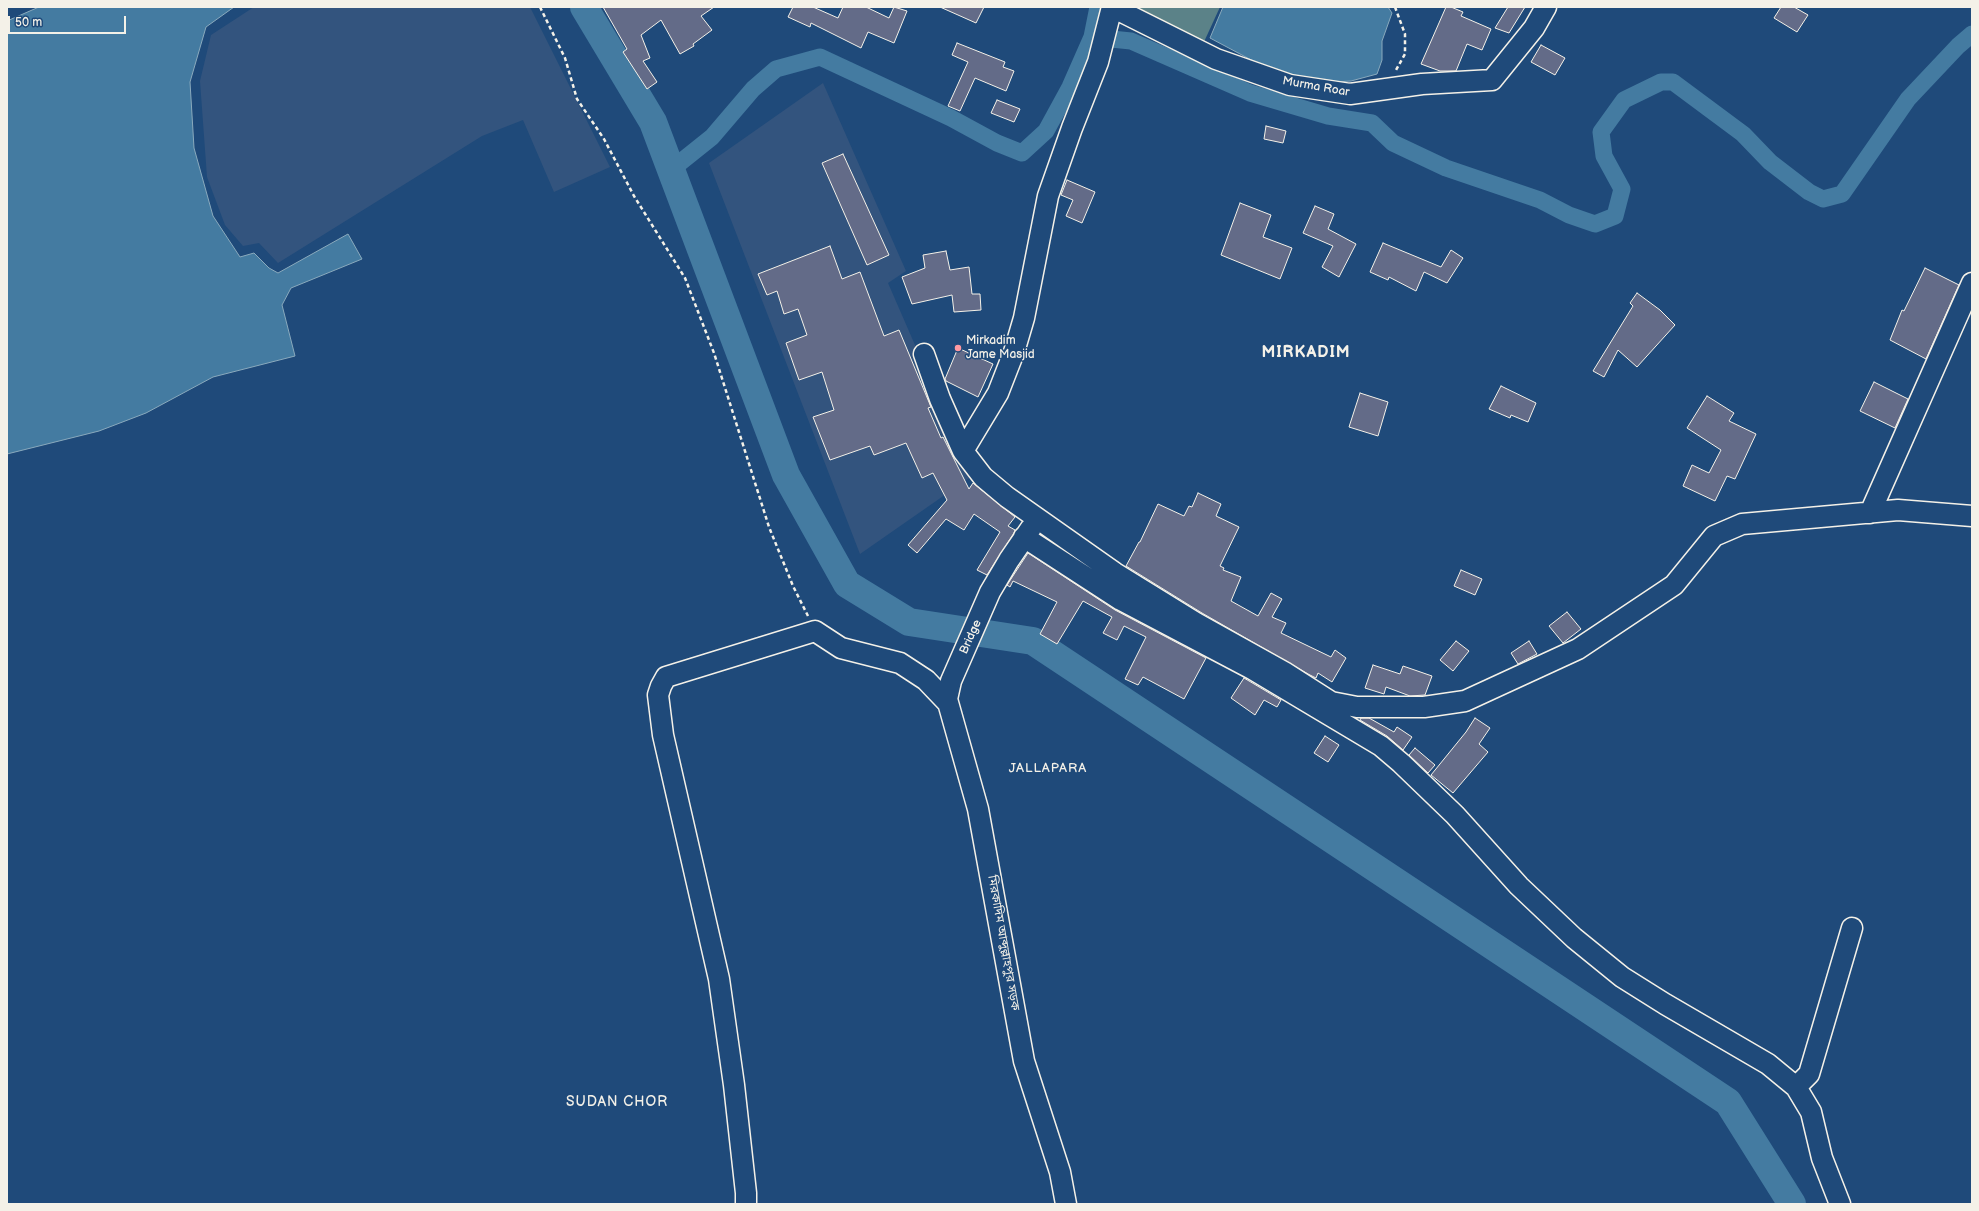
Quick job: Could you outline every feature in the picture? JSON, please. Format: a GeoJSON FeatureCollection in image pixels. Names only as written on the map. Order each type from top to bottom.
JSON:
{"type":"FeatureCollection","features":[{"type":"Feature","properties":{"kind":"street","name":"Murma Roar"},"geometry":{"type":"LineString","coordinates":[[1111,13],[1216,59],[1290,85],[1350,94],[1422,84],[1492,80],[1534,28],[1546,7]]}},
{"type":"Feature","properties":{"kind":"street"},"geometry":{"type":"LineString","coordinates":[[963,451],[998,393],[1014,352],[1024,318],[1048,196],[1072,128],[1098,62],[1111,13]]}},
{"type":"Feature","properties":{"kind":"street"},"geometry":{"type":"LineString","coordinates":[[1870,513],[1972,283]]}},
{"type":"Feature","properties":{"kind":"street"},"geometry":{"type":"LineString","coordinates":[[924,354],[940,399],[963,451],[983,477],[1007,497],[1116,573],[1332,702],[1357,706],[1424,708],[1465,701],[1578,649],[1674,585],[1714,536],[1742,524],[1898,510],[1972,516]]}},
{"type":"Feature","properties":{"kind":"street","name":"Bridge"},"geometry":{"type":"LineString","coordinates":[[947,702],[948,690],[951,681],[990,592],[1024,537],[1038,519]]}},
{"type":"Feature","properties":{"kind":"street"},"geometry":{"type":"LineString","coordinates":[[1024,537],[1121,600],[1252,669],[1381,746],[1401,763],[1455,815],[1519,886],[1574,938],[1622,977],[1768,1064],[1796,1087],[1811,1112],[1822,1158],[1840,1204]]}},
{"type":"Feature","properties":{"kind":"street"},"geometry":{"type":"LineString","coordinates":[[746,1204],[734,1093],[719,979],[663,735],[658,695],[666,678],[815,631],[841,648],[900,662],[926,680],[947,702]]}},
{"type":"Feature","properties":{"kind":"street","name":"মিরকাদিম আব্দুল্লাহপুর সড়ক"},"geometry":{"type":"LineString","coordinates":[[947,702],[956,725],[978,809],[1024,1061],[1060,1172],[1066,1204]]}},
{"type":"Feature","properties":{"kind":"street"},"geometry":{"type":"LineString","coordinates":[[1796,1087],[1809,1074],[1852,928]]}},
{"type":"Feature","properties":{"kind":"path"},"geometry":{"type":"LineString","coordinates":[[540,7],[565,58],[576,99],[604,139],[634,196],[685,278],[714,353],[769,527],[793,586],[815,631]]}},
{"type":"Feature","properties":{"kind":"path"},"geometry":{"type":"LineString","coordinates":[[1392,88],[1390,78],[1405,54],[1405,34],[1395,7]]}},
{"type":"Feature","properties":{"kind":"shaded area"},"geometry":{"type":"Polygon","coordinates":[[[39,7],[234,7],[206,27],[190,82],[194,148],[213,216],[240,257],[254,253],[269,268],[278,273],[348,234],[362,259],[291,288],[282,305],[295,356],[213,377],[146,413],[99,431],[7,454],[7,21],[39,7]]]}},
{"type":"Feature","properties":{"kind":"shaded area"},"geometry":{"type":"Polygon","coordinates":[[[254,7],[530,7],[610,167],[554,192],[523,120],[482,136],[278,263],[259,243],[243,246],[225,225],[207,177],[200,81],[211,35],[254,7]]]}},
{"type":"Feature","properties":{"kind":"shaded area"},"geometry":{"type":"Polygon","coordinates":[[[1223,7],[1388,7],[1392,13],[1382,41],[1382,60],[1377,74],[1351,81],[1321,83],[1292,77],[1257,63],[1210,38],[1223,7]]]}},
{"type":"Feature","properties":{"kind":"shaded area"},"geometry":{"type":"Polygon","coordinates":[[[823,83],[906,271],[888,283],[972,476],[860,554],[709,163],[823,83]]]}},
{"type":"Feature","properties":{"kind":"green space"},"geometry":{"type":"Polygon","coordinates":[[[1130,7],[1220,7],[1203,44],[1130,7]]]}},
{"type":"Feature","properties":{"kind":"building"},"geometry":{"type":"Polygon","coordinates":[[[603,7],[714,7],[701,16],[712,30],[693,44],[694,46],[680,54],[661,20],[641,35],[650,58],[643,61],[657,82],[647,89],[623,52],[627,49],[603,7]]]}},
{"type":"Feature","properties":{"kind":"building"},"geometry":{"type":"Polygon","coordinates":[[[793,7],[813,7],[838,18],[843,7],[866,7],[889,18],[894,7],[907,11],[894,43],[868,32],[861,48],[811,23],[810,27],[788,17],[793,7]]]}},
{"type":"Feature","properties":{"kind":"building"},"geometry":{"type":"Polygon","coordinates":[[[940,7],[984,7],[976,23],[940,7]]]}},
{"type":"Feature","properties":{"kind":"building"},"geometry":{"type":"Polygon","coordinates":[[[1446,7],[1451,7],[1463,12],[1461,16],[1491,29],[1482,50],[1467,44],[1456,71],[1440,71],[1421,64],[1446,7]]]}},
{"type":"Feature","properties":{"kind":"building"},"geometry":{"type":"Polygon","coordinates":[[[1508,7],[1525,7],[1509,33],[1495,28],[1508,7]]]}},
{"type":"Feature","properties":{"kind":"building"},"geometry":{"type":"Polygon","coordinates":[[[1781,7],[1794,7],[1808,15],[1797,32],[1774,18],[1781,7]]]}},
{"type":"Feature","properties":{"kind":"building"},"geometry":{"type":"Polygon","coordinates":[[[957,43],[1005,62],[1003,67],[1014,71],[1006,91],[975,78],[960,111],[948,106],[968,62],[952,55],[957,43]]]}},
{"type":"Feature","properties":{"kind":"building"},"geometry":{"type":"Polygon","coordinates":[[[1541,45],[1565,58],[1555,75],[1531,62],[1541,45]]]}},
{"type":"Feature","properties":{"kind":"building"},"geometry":{"type":"Polygon","coordinates":[[[997,100],[1020,109],[1014,122],[991,113],[997,100]]]}},
{"type":"Feature","properties":{"kind":"building"},"geometry":{"type":"Polygon","coordinates":[[[1266,126],[1286,131],[1283,143],[1264,139],[1266,126]]]}},
{"type":"Feature","properties":{"kind":"building"},"geometry":{"type":"Polygon","coordinates":[[[843,154],[889,255],[867,265],[822,163],[843,154]]]}},
{"type":"Feature","properties":{"kind":"building"},"geometry":{"type":"Polygon","coordinates":[[[1067,180],[1095,192],[1082,223],[1066,216],[1073,200],[1061,195],[1067,180]]]}},
{"type":"Feature","properties":{"kind":"building"},"geometry":{"type":"Polygon","coordinates":[[[1240,203],[1271,215],[1263,237],[1292,248],[1280,279],[1221,255],[1240,203]]]}},
{"type":"Feature","properties":{"kind":"building"},"geometry":{"type":"Polygon","coordinates":[[[1315,206],[1334,214],[1328,229],[1356,244],[1339,277],[1322,267],[1333,246],[1303,233],[1315,206]]]}},
{"type":"Feature","properties":{"kind":"building"},"geometry":{"type":"Polygon","coordinates":[[[1383,243],[1441,267],[1451,250],[1463,258],[1447,283],[1424,272],[1416,291],[1389,277],[1388,280],[1370,272],[1383,243]]]}},
{"type":"Feature","properties":{"kind":"building"},"geometry":{"type":"Polygon","coordinates":[[[830,246],[842,279],[860,272],[884,336],[899,330],[931,407],[928,408],[941,438],[943,437],[969,489],[973,483],[1015,517],[1008,526],[1015,530],[1014,533],[987,575],[977,570],[1000,532],[974,514],[964,530],[946,519],[917,553],[908,545],[947,500],[933,473],[922,478],[906,443],[874,455],[870,446],[830,460],[813,417],[834,410],[822,372],[799,380],[786,343],[807,335],[798,309],[784,314],[777,291],[767,295],[758,274],[830,246]]]}},
{"type":"Feature","properties":{"kind":"building"},"geometry":{"type":"Polygon","coordinates":[[[946,251],[950,270],[969,267],[972,294],[980,294],[981,310],[954,312],[952,295],[912,304],[902,277],[925,268],[923,255],[946,251]]]}},
{"type":"Feature","properties":{"kind":"building"},"geometry":{"type":"Polygon","coordinates":[[[1925,268],[1959,285],[1926,359],[1890,340],[1902,310],[1904,311],[1925,268]]]}},
{"type":"Feature","properties":{"kind":"building"},"geometry":{"type":"Polygon","coordinates":[[[1637,293],[1660,310],[1675,325],[1637,367],[1618,350],[1604,377],[1593,371],[1633,306],[1630,303],[1637,293]]]}},
{"type":"Feature","properties":{"kind":"building"},"geometry":{"type":"Polygon","coordinates":[[[958,348],[993,364],[978,397],[946,381],[945,379],[958,348]]]}},
{"type":"Feature","properties":{"kind":"building"},"geometry":{"type":"Polygon","coordinates":[[[1874,382],[1908,399],[1895,428],[1860,411],[1874,382]]]}},
{"type":"Feature","properties":{"kind":"building"},"geometry":{"type":"Polygon","coordinates":[[[1501,386],[1536,403],[1528,422],[1511,415],[1510,418],[1489,409],[1501,386]]]}},
{"type":"Feature","properties":{"kind":"building"},"geometry":{"type":"Polygon","coordinates":[[[1360,393],[1388,402],[1378,436],[1349,427],[1360,393]]]}},
{"type":"Feature","properties":{"kind":"building"},"geometry":{"type":"Polygon","coordinates":[[[1707,396],[1734,413],[1729,421],[1756,434],[1735,479],[1727,476],[1715,501],[1683,486],[1692,465],[1709,473],[1721,450],[1687,428],[1707,396]]]}},
{"type":"Feature","properties":{"kind":"building"},"geometry":{"type":"Polygon","coordinates":[[[1198,493],[1221,504],[1216,516],[1239,527],[1220,566],[1224,568],[1223,570],[1241,577],[1231,601],[1258,616],[1271,593],[1282,599],[1272,617],[1286,623],[1281,633],[1331,657],[1335,650],[1346,658],[1332,682],[1318,673],[1316,678],[1308,674],[1202,613],[1126,566],[1140,542],[1158,504],[1184,516],[1189,506],[1192,507],[1198,493]]]}},
{"type":"Feature","properties":{"kind":"building"},"geometry":{"type":"Polygon","coordinates":[[[1028,553],[1115,610],[1206,658],[1184,699],[1143,677],[1138,685],[1125,679],[1146,637],[1124,626],[1117,640],[1103,633],[1112,617],[1083,601],[1057,644],[1040,634],[1057,602],[1013,581],[1010,587],[1007,585],[1028,553]]]}},
{"type":"Feature","properties":{"kind":"building"},"geometry":{"type":"Polygon","coordinates":[[[1461,570],[1482,579],[1475,595],[1454,586],[1461,570]]]}},
{"type":"Feature","properties":{"kind":"building"},"geometry":{"type":"Polygon","coordinates":[[[1567,612],[1581,629],[1563,643],[1549,626],[1567,612]]]}},
{"type":"Feature","properties":{"kind":"building"},"geometry":{"type":"Polygon","coordinates":[[[1456,641],[1469,651],[1453,671],[1440,660],[1456,641]]]}},
{"type":"Feature","properties":{"kind":"building"},"geometry":{"type":"Polygon","coordinates":[[[1529,641],[1537,654],[1518,664],[1511,653],[1529,641]]]}},
{"type":"Feature","properties":{"kind":"building"},"geometry":{"type":"Polygon","coordinates":[[[1373,665],[1400,674],[1403,666],[1432,676],[1425,695],[1410,696],[1386,687],[1384,694],[1365,688],[1373,665]]]}},
{"type":"Feature","properties":{"kind":"building"},"geometry":{"type":"Polygon","coordinates":[[[1244,678],[1281,700],[1277,707],[1264,700],[1255,715],[1231,698],[1244,678]]]}},
{"type":"Feature","properties":{"kind":"building"},"geometry":{"type":"Polygon","coordinates":[[[1361,718],[1369,718],[1394,732],[1397,727],[1412,737],[1403,750],[1387,736],[1360,720],[1361,718]]]}},
{"type":"Feature","properties":{"kind":"building"},"geometry":{"type":"Polygon","coordinates":[[[1475,718],[1490,728],[1479,744],[1488,752],[1453,793],[1431,775],[1466,732],[1475,718]]]}},
{"type":"Feature","properties":{"kind":"building"},"geometry":{"type":"Polygon","coordinates":[[[1325,736],[1339,745],[1328,762],[1314,753],[1325,736]]]}},
{"type":"Feature","properties":{"kind":"building"},"geometry":{"type":"Polygon","coordinates":[[[1415,748],[1435,765],[1428,773],[1409,755],[1415,748]]]}},
{"type":"Feature","properties":{"kind":"waterway"},"geometry":{"type":"LineString","coordinates":[[584,7],[653,122],[786,475],[847,584],[909,622],[1033,641],[1728,1102],[1792,1204]]}},
{"type":"Feature","properties":{"kind":"waterway"},"geometry":{"type":"LineString","coordinates":[[1092,37],[1098,7]]}},
{"type":"Feature","properties":{"kind":"waterway"},"geometry":{"type":"LineString","coordinates":[[672,169],[712,137],[753,89],[776,69],[820,57],[951,118],[997,143],[1022,153],[1046,131],[1070,87],[1092,37],[1131,41],[1250,93],[1328,116],[1372,123],[1393,143],[1446,168],[1540,200],[1569,215],[1595,224],[1615,216],[1622,189],[1604,156],[1601,132],[1624,100],[1661,82],[1673,82],[1743,134],[1770,162],[1809,192],[1823,199],[1842,194],[1908,99],[1958,46],[1972,34]]}},
{"type":"Feature","properties":{"kind":"place","name":"Mirkadim Jame Masjid"},"geometry":{"type":"Point","coordinates":[958,348]}},
{"type":"Feature","properties":{"kind":"district","name":"MIRKADIM"},"geometry":{"type":"Point","coordinates":[1306,353]}},
{"type":"Feature","properties":{"kind":"district","name":"JALLAPARA"},"geometry":{"type":"Point","coordinates":[1048,769]}},
{"type":"Feature","properties":{"kind":"district","name":"SUDAN CHOR"},"geometry":{"type":"Point","coordinates":[617,1102]}}]}
